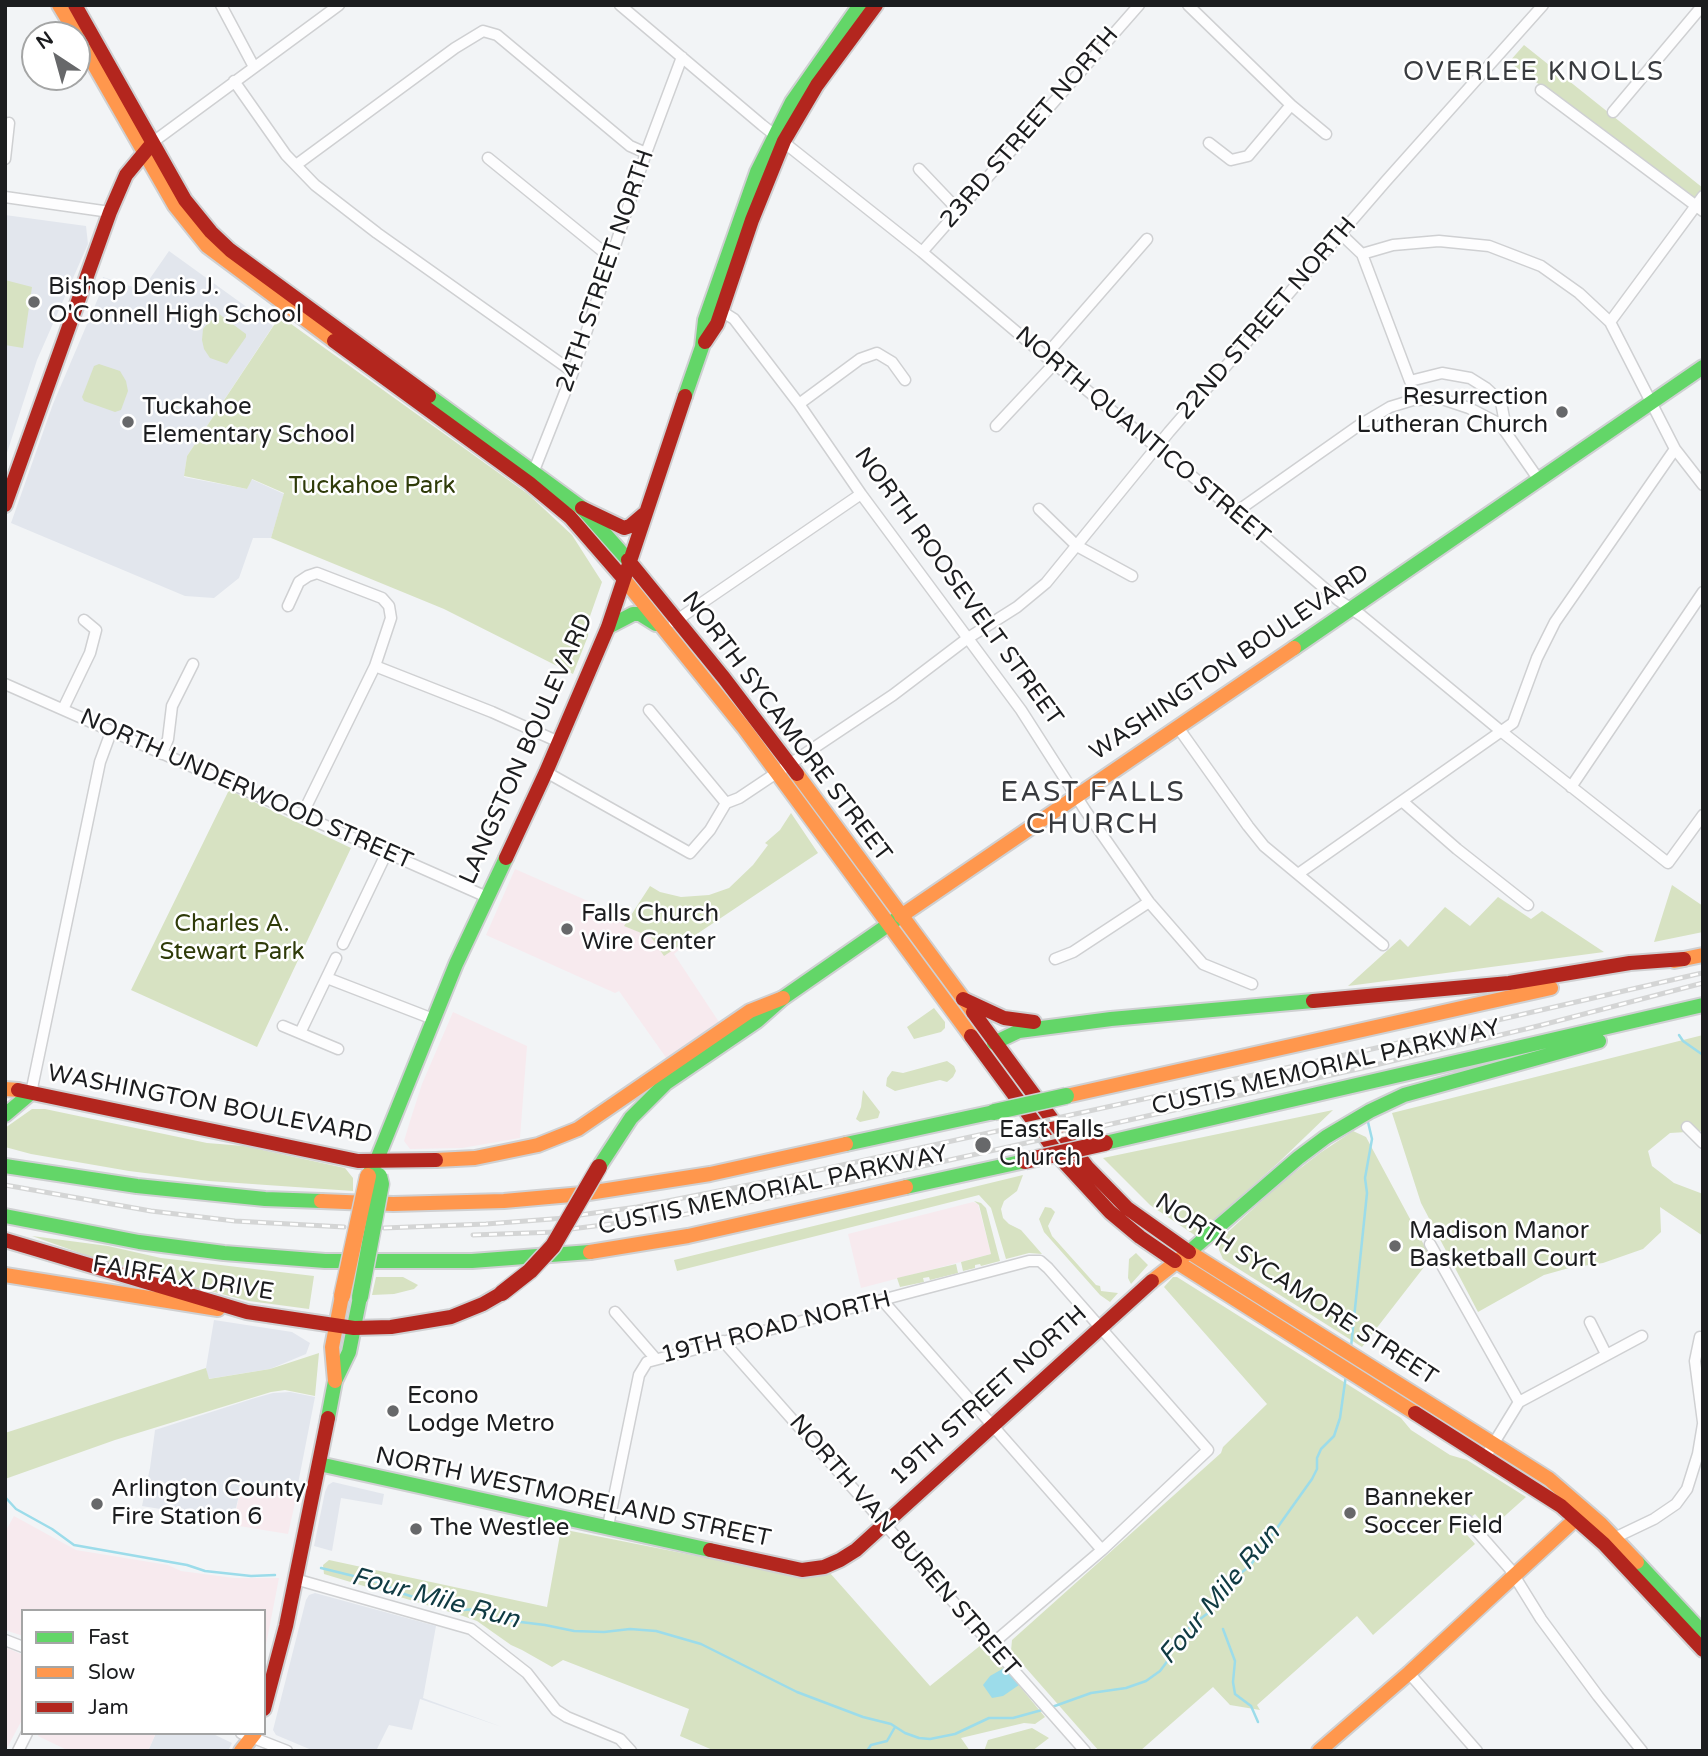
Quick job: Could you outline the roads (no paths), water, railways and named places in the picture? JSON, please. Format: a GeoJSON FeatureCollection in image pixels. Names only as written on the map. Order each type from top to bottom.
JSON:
{"type":"FeatureCollection","features":[{"type":"Feature","properties":{"kind":"main road","name":"NORTH SYCAMORE STREET"},"geometry":{"type":"LineString","coordinates":[[59,5],[69,21]]}},
{"type":"Feature","properties":{"kind":"main road","name":"NORTH SYCAMORE STREET"},"geometry":{"type":"LineString","coordinates":[[75,5],[119,95],[149,148],[175,206],[207,246],[532,478],[582,508],[628,560],[713,687],[784,768],[987,1046],[1105,1187],[1182,1257],[1323,1354],[1371,1385],[1490,1449]]}},
{"type":"Feature","properties":{"kind":"main road","name":"LANGSTON BOULEVARD"},"geometry":{"type":"LineString","coordinates":[[335,1381],[332,1354],[336,1326],[365,1184],[375,1171],[433,1019],[546,772],[608,627],[628,560],[702,347],[705,320],[716,308],[748,194],[780,137],[807,80],[860,5]]}},
{"type":"Feature","properties":{"kind":"main road","name":"LANGSTON BOULEVARD"},"geometry":{"type":"LineString","coordinates":[[780,137],[876,5]]}},
{"type":"Feature","properties":{"kind":"main road","name":"NORTH SYCAMORE STREET"},"geometry":{"type":"LineString","coordinates":[[91,55],[119,95]]}},
{"type":"Feature","properties":{"kind":"main road"},"geometry":{"type":"LineString","coordinates":[[5,505],[110,212],[126,175],[149,148]]}},
{"type":"Feature","properties":{"kind":"main road","name":"WASHINGTON BOULEVARD"},"geometry":{"type":"LineString","coordinates":[[354,1328],[405,1326],[440,1320],[474,1308],[502,1293],[530,1271],[553,1246],[631,1118],[657,1092],[757,1021],[783,998],[1076,794],[1703,368]]}},
{"type":"Feature","properties":{"kind":"main road","name":"NORTH SYCAMORE STREET"},"geometry":{"type":"LineString","coordinates":[[532,478],[623,578],[670,624]]}},
{"type":"Feature","properties":{"kind":"main road"},"geometry":{"type":"LineString","coordinates":[[582,508],[624,528],[644,514]]}},
{"type":"Feature","properties":{"kind":"main road"},"geometry":{"type":"LineString","coordinates":[[608,627],[636,614],[670,624]]}},
{"type":"Feature","properties":{"kind":"main road","name":"NORTH SYCAMORE STREET"},"geometry":{"type":"LineString","coordinates":[[895,921],[963,999],[987,1046]]}},
{"type":"Feature","properties":{"kind":"main road","name":"CUSTIS MEMORIAL PARKWAY"},"geometry":{"type":"LineString","coordinates":[[5,1166],[137,1186],[265,1199],[393,1204],[492,1201],[582,1194],[698,1176],[1703,955]]}},
{"type":"Feature","properties":{"kind":"main road"},"geometry":{"type":"LineString","coordinates":[[987,1046],[1019,1031],[1509,984],[1630,962],[1684,959]]}},
{"type":"Feature","properties":{"kind":"main road","name":"WASHINGTON BOULEVARD"},"geometry":{"type":"LineString","coordinates":[[14,1096],[358,1161],[375,1171],[513,1152],[560,1136],[597,1118],[750,1011],[783,998]]}},
{"type":"Feature","properties":{"kind":"main road"},"geometry":{"type":"LineString","coordinates":[[963,999],[999,1016],[1018,1021],[1087,1023]]}},
{"type":"Feature","properties":{"kind":"main road","name":"CUSTIS MEMORIAL PARKWAY"},"geometry":{"type":"LineString","coordinates":[[5,1216],[139,1242],[223,1253],[347,1262],[483,1261],[589,1252],[700,1234],[1703,1007]]}},
{"type":"Feature","properties":{"kind":"main road","name":"19TH STREET NORTH"},"geometry":{"type":"LineString","coordinates":[[818,1568],[844,1559],[1100,1327],[1311,1147],[1356,1118],[1392,1100],[1655,1027],[1703,1007]]}},
{"type":"Feature","properties":{"kind":"main road","name":"LANGSTON BOULEVARD"},"geometry":{"type":"LineString","coordinates":[[266,1703],[276,1671],[335,1381],[349,1352],[354,1328],[381,1184],[375,1171]]}},
{"type":"Feature","properties":{"kind":"main road"},"geometry":{"type":"LineString","coordinates":[[5,1240],[247,1312]]}},
{"type":"Feature","properties":{"kind":"main road","name":"NORTH SYCAMORE STREET"},"geometry":{"type":"LineString","coordinates":[[1182,1257],[1368,1364],[1490,1449]]}},
{"type":"Feature","properties":{"kind":"main road","name":"FAIRFAX DRIVE"},"geometry":{"type":"LineString","coordinates":[[5,1275],[204,1308],[354,1328]]}},
{"type":"Feature","properties":{"kind":"main road"},"geometry":{"type":"LineString","coordinates":[[1490,1449],[1549,1479],[1703,1645]]}},
{"type":"Feature","properties":{"kind":"main road","name":"NORTH WESTMORELAND STREET"},"geometry":{"type":"LineString","coordinates":[[319,1464],[608,1526],[778,1566],[802,1570],[818,1568]]}},
{"type":"Feature","properties":{"kind":"main road"},"geometry":{"type":"LineString","coordinates":[[1326,1749],[1361,1713],[1409,1673],[1581,1514]]}},
{"type":"Feature","properties":{"kind":"main road"},"geometry":{"type":"LineString","coordinates":[[241,1751],[250,1739]]}},
{"type":"Feature","properties":{"kind":"street"},"geometry":{"type":"LineString","coordinates":[[221,5],[254,66]]}},
{"type":"Feature","properties":{"kind":"street"},"geometry":{"type":"LineString","coordinates":[[149,148],[234,81],[339,5]]}},
{"type":"Feature","properties":{"kind":"street","name":"NORTH QUANTICO STREET"},"geometry":{"type":"LineString","coordinates":[[620,5],[922,252],[1350,609],[1668,863],[1703,815]]}},
{"type":"Feature","properties":{"kind":"street","name":"23RD STREET NORTH"},"geometry":{"type":"LineString","coordinates":[[922,252],[1139,5]]}},
{"type":"Feature","properties":{"kind":"street"},"geometry":{"type":"LineString","coordinates":[[1188,5],[1291,105],[1326,134]]}},
{"type":"Feature","properties":{"kind":"street","name":"22ND STREET NORTH"},"geometry":{"type":"LineString","coordinates":[[546,772],[690,853],[709,831],[726,803],[739,798],[893,695],[968,638],[1017,607],[1046,583],[1156,448],[1386,181],[1543,5]]}},
{"type":"Feature","properties":{"kind":"street"},"geometry":{"type":"LineString","coordinates":[[1613,112],[1703,5]]}},
{"type":"Feature","properties":{"kind":"street"},"geometry":{"type":"LineString","coordinates":[[296,165],[483,31],[497,35],[630,146],[646,153]]}},
{"type":"Feature","properties":{"kind":"street","name":"24TH STREET NORTH"},"geometry":{"type":"LineString","coordinates":[[532,478],[573,372],[646,153],[682,57]]}},
{"type":"Feature","properties":{"kind":"street"},"geometry":{"type":"LineString","coordinates":[[234,81],[286,155],[315,185],[377,233],[573,372]]}},
{"type":"Feature","properties":{"kind":"street"},"geometry":{"type":"LineString","coordinates":[[1541,90],[1699,209]]}},
{"type":"Feature","properties":{"kind":"street"},"geometry":{"type":"LineString","coordinates":[[1209,143],[1231,160],[1248,156],[1291,105]]}},
{"type":"Feature","properties":{"kind":"street"},"geometry":{"type":"LineString","coordinates":[[5,159],[9,123]]}},
{"type":"Feature","properties":{"kind":"street"},"geometry":{"type":"LineString","coordinates":[[488,158],[611,258]]}},
{"type":"Feature","properties":{"kind":"street"},"geometry":{"type":"LineString","coordinates":[[919,169],[958,210]]}},
{"type":"Feature","properties":{"kind":"street"},"geometry":{"type":"LineString","coordinates":[[1610,322],[1699,209],[1703,196]]}},
{"type":"Feature","properties":{"kind":"street"},"geometry":{"type":"LineString","coordinates":[[5,197],[110,212]]}},
{"type":"Feature","properties":{"kind":"street"},"geometry":{"type":"LineString","coordinates":[[1342,235],[1362,254],[1410,381],[1442,373],[1470,378],[1502,402],[1504,418],[1500,424]]}},
{"type":"Feature","properties":{"kind":"street"},"geometry":{"type":"LineString","coordinates":[[1045,356],[1147,239]]}},
{"type":"Feature","properties":{"kind":"street"},"geometry":{"type":"LineString","coordinates":[[1362,254],[1392,245],[1439,241],[1489,246],[1541,266],[1579,293],[1610,322],[1675,449],[1703,485]]}},
{"type":"Feature","properties":{"kind":"street","name":"NORTH ROOSEVELT STREET"},"geometry":{"type":"LineString","coordinates":[[716,308],[734,319],[799,404],[861,494],[1021,710],[1149,902],[1203,964],[1252,984]]}},
{"type":"Feature","properties":{"kind":"street"},"geometry":{"type":"LineString","coordinates":[[799,404],[860,359],[877,353],[892,362],[905,380]]}},
{"type":"Feature","properties":{"kind":"street"},"geometry":{"type":"LineString","coordinates":[[996,426],[1054,364]]}},
{"type":"Feature","properties":{"kind":"street"},"geometry":{"type":"LineString","coordinates":[[1236,512],[1358,426],[1390,407],[1413,400],[1442,399],[1469,408],[1500,424],[1539,480]]}},
{"type":"Feature","properties":{"kind":"street"},"geometry":{"type":"LineString","coordinates":[[1298,874],[1513,723],[1537,658],[1555,622],[1675,449]]}},
{"type":"Feature","properties":{"kind":"street"},"geometry":{"type":"LineString","coordinates":[[670,624],[861,494]]}},
{"type":"Feature","properties":{"kind":"street"},"geometry":{"type":"LineString","coordinates":[[1039,509],[1077,546],[1132,576]]}},
{"type":"Feature","properties":{"kind":"street"},"geometry":{"type":"LineString","coordinates":[[288,606],[299,582],[317,573],[379,597],[390,608],[391,622],[375,666],[302,814]]}},
{"type":"Feature","properties":{"kind":"street"},"geometry":{"type":"LineString","coordinates":[[1571,787],[1703,592]]}},
{"type":"Feature","properties":{"kind":"street"},"geometry":{"type":"LineString","coordinates":[[63,709],[90,653],[96,630],[84,620]]}},
{"type":"Feature","properties":{"kind":"street"},"geometry":{"type":"LineString","coordinates":[[162,754],[169,739],[172,706],[193,664]]}},
{"type":"Feature","properties":{"kind":"street"},"geometry":{"type":"LineString","coordinates":[[375,666],[559,742]]}},
{"type":"Feature","properties":{"kind":"street","name":"NORTH UNDERWOOD STREET"},"geometry":{"type":"LineString","coordinates":[[5,684],[487,897]]}},
{"type":"Feature","properties":{"kind":"street"},"geometry":{"type":"LineString","coordinates":[[649,710],[726,803]]}},
{"type":"Feature","properties":{"kind":"street"},"geometry":{"type":"LineString","coordinates":[[1177,726],[1255,836],[1276,858],[1383,945]]}},
{"type":"Feature","properties":{"kind":"street"},"geometry":{"type":"LineString","coordinates":[[14,1096],[110,732]]}},
{"type":"Feature","properties":{"kind":"street"},"geometry":{"type":"LineString","coordinates":[[1402,801],[1528,905]]}},
{"type":"Feature","properties":{"kind":"street"},"geometry":{"type":"LineString","coordinates":[[343,943],[387,852]]}},
{"type":"Feature","properties":{"kind":"street"},"geometry":{"type":"LineString","coordinates":[[1055,959],[1073,952],[1149,902]]}},
{"type":"Feature","properties":{"kind":"street"},"geometry":{"type":"LineString","coordinates":[[300,1033],[337,958]]}},
{"type":"Feature","properties":{"kind":"street"},"geometry":{"type":"LineString","coordinates":[[327,978],[433,1019]]}},
{"type":"Feature","properties":{"kind":"street"},"geometry":{"type":"LineString","coordinates":[[283,1026],[338,1049]]}},
{"type":"Feature","properties":{"kind":"street"},"geometry":{"type":"LineString","coordinates":[[1687,1127],[1703,1143]]}},
{"type":"Feature","properties":{"kind":"street"},"geometry":{"type":"LineString","coordinates":[[1430,1244],[1519,1402]]}},
{"type":"Feature","properties":{"kind":"street","name":"19TH ROAD NORTH"},"geometry":{"type":"LineString","coordinates":[[608,1526],[639,1375],[647,1362],[655,1358],[1029,1261],[1040,1261],[1048,1268],[1100,1327]]}},
{"type":"Feature","properties":{"kind":"street"},"geometry":{"type":"LineString","coordinates":[[883,1301],[1102,1550]]}},
{"type":"Feature","properties":{"kind":"street"},"geometry":{"type":"LineString","coordinates":[[615,1312],[655,1358]]}},
{"type":"Feature","properties":{"kind":"street"},"geometry":{"type":"LineString","coordinates":[[1590,1322],[1606,1354]]}},
{"type":"Feature","properties":{"kind":"street"},"geometry":{"type":"LineString","coordinates":[[992,1644],[1102,1550],[1208,1450],[1100,1327]]}},
{"type":"Feature","properties":{"kind":"street"},"geometry":{"type":"LineString","coordinates":[[1490,1449],[1519,1402],[1642,1336]]}},
{"type":"Feature","properties":{"kind":"street"},"geometry":{"type":"LineString","coordinates":[[1609,1541],[1676,1504],[1687,1489],[1698,1454],[1703,1423],[1695,1361],[1700,1337]]}},
{"type":"Feature","properties":{"kind":"street","name":"NORTH VAN BUREN STREET"},"geometry":{"type":"LineString","coordinates":[[723,1341],[1084,1751]]}},
{"type":"Feature","properties":{"kind":"street"},"geometry":{"type":"LineString","coordinates":[[1467,1520],[1515,1577],[1532,1607],[1642,1751]]}},
{"type":"Feature","properties":{"kind":"street"},"geometry":{"type":"LineString","coordinates":[[295,1579],[471,1629],[527,1673],[556,1710],[620,1739],[631,1751]]}},
{"type":"Feature","properties":{"kind":"street"},"geometry":{"type":"LineString","coordinates":[[1409,1673],[1477,1751]]}},
{"type":"Feature","properties":{"kind":"street"},"geometry":{"type":"LineString","coordinates":[[19,1751],[26,1735]]}},
{"type":"Feature","properties":{"kind":"street"},"geometry":{"type":"LineString","coordinates":[[250,1739],[287,1751]]}},
{"type":"Feature","properties":{"kind":"water"},"geometry":{"type":"Polygon","coordinates":[[[1004,1668],[1019,1685],[1003,1696],[992,1698],[983,1685],[990,1676],[1004,1668]]]}},
{"type":"Feature","properties":{"kind":"waterway","name":"Four Mile Run"},"geometry":{"type":"LineString","coordinates":[[1679,1035],[1703,1055]]}},
{"type":"Feature","properties":{"kind":"waterway","name":"Four Mile Run"},"geometry":{"type":"LineString","coordinates":[[1351,1347],[1367,1193],[1365,1178],[1372,1139],[1368,1122]]}},
{"type":"Feature","properties":{"kind":"waterway","name":"Four Mile Run"},"geometry":{"type":"LineString","coordinates":[[1052,1707],[1091,1693],[1126,1688],[1146,1681],[1160,1671],[1178,1640],[1212,1610],[1229,1582],[1250,1566],[1312,1479],[1321,1449],[1334,1436],[1340,1418],[1346,1375]]}},
{"type":"Feature","properties":{"kind":"waterway","name":"Four Mile Run"},"geometry":{"type":"LineString","coordinates":[[5,1497],[16,1509],[74,1545],[187,1565],[205,1571],[251,1576],[275,1575]]}},
{"type":"Feature","properties":{"kind":"waterway","name":"Four Mile Run"},"geometry":{"type":"LineString","coordinates":[[321,1568],[382,1583],[398,1592],[441,1606],[462,1610],[479,1609],[496,1619],[574,1631],[656,1631],[701,1644],[797,1692],[863,1717],[891,1724],[919,1738],[930,1739],[955,1734],[989,1718],[1013,1718],[1042,1710]]}},
{"type":"Feature","properties":{"kind":"waterway"},"geometry":{"type":"LineString","coordinates":[[1223,1629],[1235,1661],[1235,1694],[1251,1706],[1258,1722]]}},
{"type":"Feature","properties":{"kind":"waterway"},"geometry":{"type":"LineString","coordinates":[[867,1751],[871,1745],[887,1741],[895,1727]]}},
{"type":"Feature","properties":{"kind":"railway"},"geometry":{"type":"LineString","coordinates":[[580,1215],[637,1207],[769,1181],[1363,1051],[1702,973]]}},
{"type":"Feature","properties":{"kind":"railway"},"geometry":{"type":"LineString","coordinates":[[571,1229],[682,1215],[851,1182],[1367,1067],[1703,983]]}},
{"type":"Feature","properties":{"kind":"railway"},"geometry":{"type":"LineString","coordinates":[[5,1185],[151,1211],[235,1221],[344,1227]]}},
{"type":"Feature","properties":{"kind":"railway"},"geometry":{"type":"LineString","coordinates":[[384,1228],[565,1218]]}},
{"type":"Feature","properties":{"kind":"railway"},"geometry":{"type":"LineString","coordinates":[[473,1235],[556,1232]]}},
{"type":"Feature","properties":{"kind":"place","name":"Bishop Denis J. O'Connell High School"},"geometry":{"type":"Point","coordinates":[34,302]}},
{"type":"Feature","properties":{"kind":"place","name":"Resurrection Lutheran Church"},"geometry":{"type":"Point","coordinates":[1562,412]}},
{"type":"Feature","properties":{"kind":"place","name":"Tuckahoe Elementary School"},"geometry":{"type":"Point","coordinates":[128,422]}},
{"type":"Feature","properties":{"kind":"place","name":"Falls Church Wire Center"},"geometry":{"type":"Point","coordinates":[567,929]}},
{"type":"Feature","properties":{"kind":"place","name":"East Falls Church"},"geometry":{"type":"Point","coordinates":[983,1145]}},
{"type":"Feature","properties":{"kind":"place","name":"Madison Manor Basketball Court"},"geometry":{"type":"Point","coordinates":[1395,1246]}},
{"type":"Feature","properties":{"kind":"place","name":"Econo Lodge Metro"},"geometry":{"type":"Point","coordinates":[393,1411]}},
{"type":"Feature","properties":{"kind":"place","name":"Arlington County Fire Station 6"},"geometry":{"type":"Point","coordinates":[97,1504]}},
{"type":"Feature","properties":{"kind":"place","name":"Banneker Soccer Field"},"geometry":{"type":"Point","coordinates":[1350,1513]}},
{"type":"Feature","properties":{"kind":"place","name":"The Westlee"},"geometry":{"type":"Point","coordinates":[416,1529]}},
{"type":"Feature","properties":{"kind":"district","name":"OVERLEE KNOLLS"},"geometry":{"type":"Point","coordinates":[1534,73]}},
{"type":"Feature","properties":{"kind":"district","name":"EAST FALLS CHURCH"},"geometry":{"type":"Point","coordinates":[1093,810]}},
{"type":"Feature","properties":{"kind":"park label","name":"Tuckahoe Park"},"geometry":{"type":"Point","coordinates":[372,487]}},
{"type":"Feature","properties":{"kind":"park label","name":"Charles A. Stewart Park"},"geometry":{"type":"Point","coordinates":[232,939]}}]}
